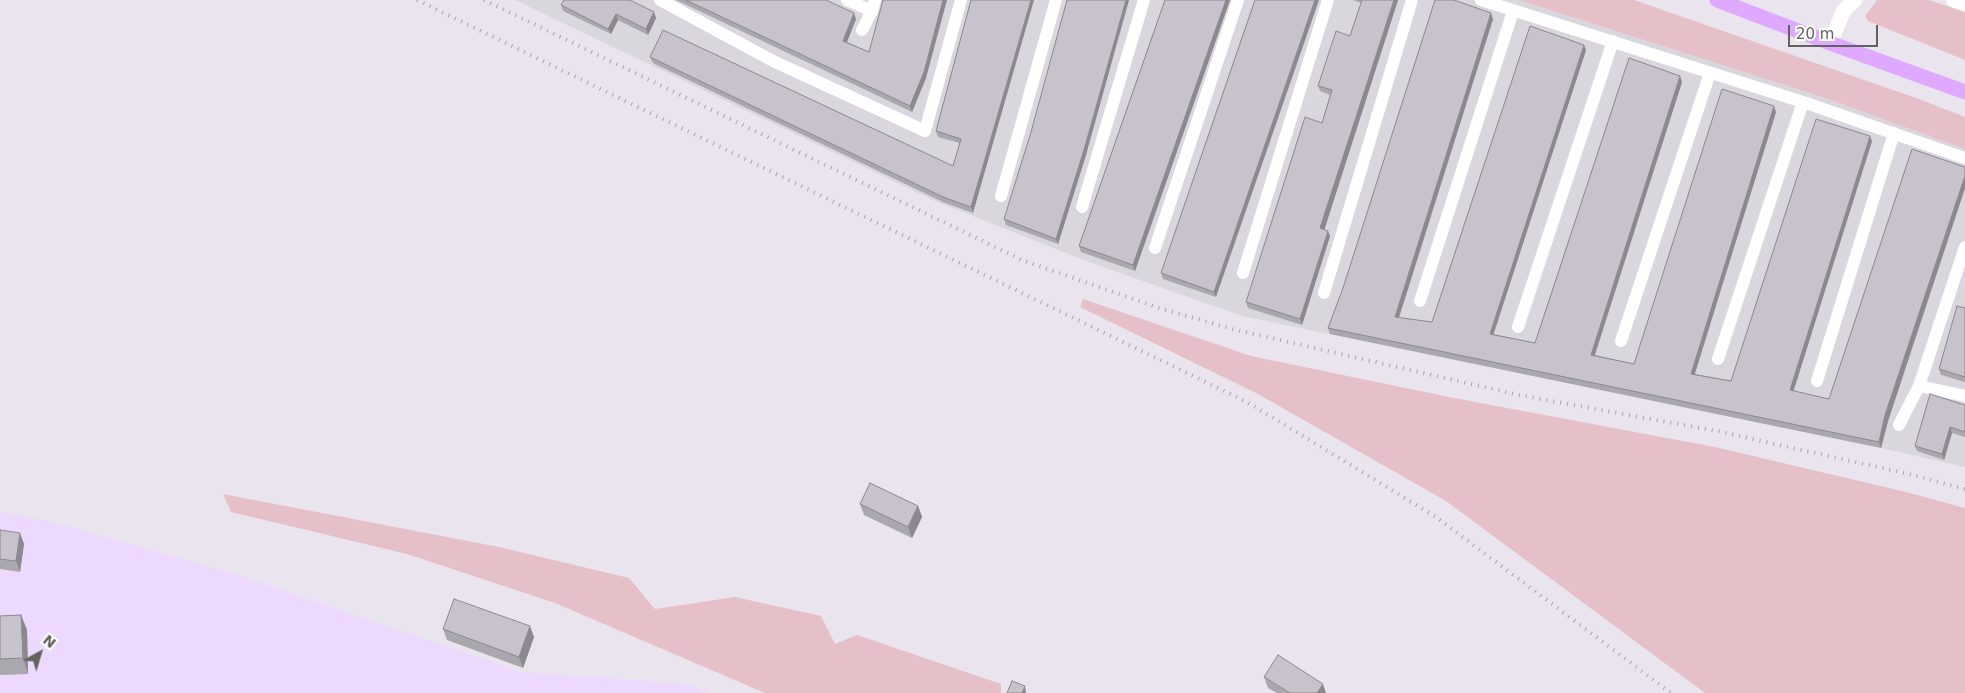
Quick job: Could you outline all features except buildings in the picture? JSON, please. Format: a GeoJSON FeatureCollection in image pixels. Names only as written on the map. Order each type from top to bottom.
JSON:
{"type":"FeatureCollection","features":[{"type":"Feature","properties":{"kind":"main road"},"geometry":{"type":"LineString","coordinates":[[1717,0],[1965,92]]}},
{"type":"Feature","properties":{"kind":"street"},"geometry":{"type":"LineString","coordinates":[[1830,43],[1844,10],[1855,0]]}},
{"type":"Feature","properties":{"kind":"street"},"geometry":{"type":"LineString","coordinates":[[1954,0],[1965,4]]}},
{"type":"Feature","properties":{"kind":"lane"},"geometry":{"type":"LineString","coordinates":[[660,0],[773,62],[925,130],[961,0]]}},
{"type":"Feature","properties":{"kind":"lane"},"geometry":{"type":"LineString","coordinates":[[847,0],[873,6],[862,30]]}},
{"type":"Feature","properties":{"kind":"lane"},"geometry":{"type":"LineString","coordinates":[[1001,196],[1056,0]]}},
{"type":"Feature","properties":{"kind":"lane"},"geometry":{"type":"LineString","coordinates":[[1082,207],[1144,0]]}},
{"type":"Feature","properties":{"kind":"lane"},"geometry":{"type":"LineString","coordinates":[[1155,248],[1238,0]]}},
{"type":"Feature","properties":{"kind":"lane"},"geometry":{"type":"LineString","coordinates":[[1243,272],[1328,0]]}},
{"type":"Feature","properties":{"kind":"lane"},"geometry":{"type":"LineString","coordinates":[[1324,293],[1412,0]]}},
{"type":"Feature","properties":{"kind":"lane"},"geometry":{"type":"LineString","coordinates":[[1482,0],[1803,102],[1965,158]]}},
{"type":"Feature","properties":{"kind":"lane"},"geometry":{"type":"LineString","coordinates":[[1420,301],[1513,11]]}},
{"type":"Feature","properties":{"kind":"lane"},"geometry":{"type":"LineString","coordinates":[[1518,327],[1613,41]]}},
{"type":"Feature","properties":{"kind":"lane"},"geometry":{"type":"LineString","coordinates":[[1621,341],[1710,73]]}},
{"type":"Feature","properties":{"kind":"lane"},"geometry":{"type":"LineString","coordinates":[[1718,359],[1803,102]]}},
{"type":"Feature","properties":{"kind":"lane"},"geometry":{"type":"LineString","coordinates":[[1817,381],[1894,133]]}},
{"type":"Feature","properties":{"kind":"lane"},"geometry":{"type":"LineString","coordinates":[[1899,425],[1919,386],[1965,247]]}},
{"type":"Feature","properties":{"kind":"lane"},"geometry":{"type":"LineString","coordinates":[[1919,386],[1965,396]]}},
{"type":"Feature","properties":{"kind":"shaded area"},"geometry":{"type":"Polygon","coordinates":[[[515,0],[1519,0],[1822,97],[1965,149],[1965,467],[1242,316],[1086,261],[935,201],[515,0]]]}},
{"type":"Feature","properties":{"kind":"shaded area"},"geometry":{"type":"Polygon","coordinates":[[[1519,0],[1634,0],[1919,99],[1965,117],[1965,149],[1822,97],[1519,0]]]}},
{"type":"Feature","properties":{"kind":"shaded area"},"geometry":{"type":"Polygon","coordinates":[[[1877,0],[1929,0],[1965,12],[1965,60],[1868,21],[1865,16],[1877,0]]]}},
{"type":"Feature","properties":{"kind":"shaded area"},"geometry":{"type":"Polygon","coordinates":[[[1083,299],[1251,356],[1454,398],[1715,447],[1906,492],[1965,508],[1965,693],[1705,693],[1446,501],[1258,394],[1080,307],[1083,299]]]}},
{"type":"Feature","properties":{"kind":"shaded area"},"geometry":{"type":"Polygon","coordinates":[[[223,494],[499,547],[629,578],[655,609],[735,597],[821,616],[835,644],[857,635],[1001,684],[1001,693],[765,693],[555,603],[407,554],[231,512],[223,494]]]}},
{"type":"Feature","properties":{"kind":"shaded area"},"geometry":{"type":"Polygon","coordinates":[[[0,511],[60,524],[244,577],[520,672],[686,684],[709,693],[0,693],[0,511]]]}},
{"type":"Feature","properties":{"kind":"railway"},"geometry":{"type":"LineString","coordinates":[[417,0],[1247,402],[1436,517],[1671,693]]}},
{"type":"Feature","properties":{"kind":"railway"},"geometry":{"type":"LineString","coordinates":[[484,0],[1022,260],[1159,308],[1232,329],[1519,395],[1717,431],[1909,474],[1965,489]]}}]}
